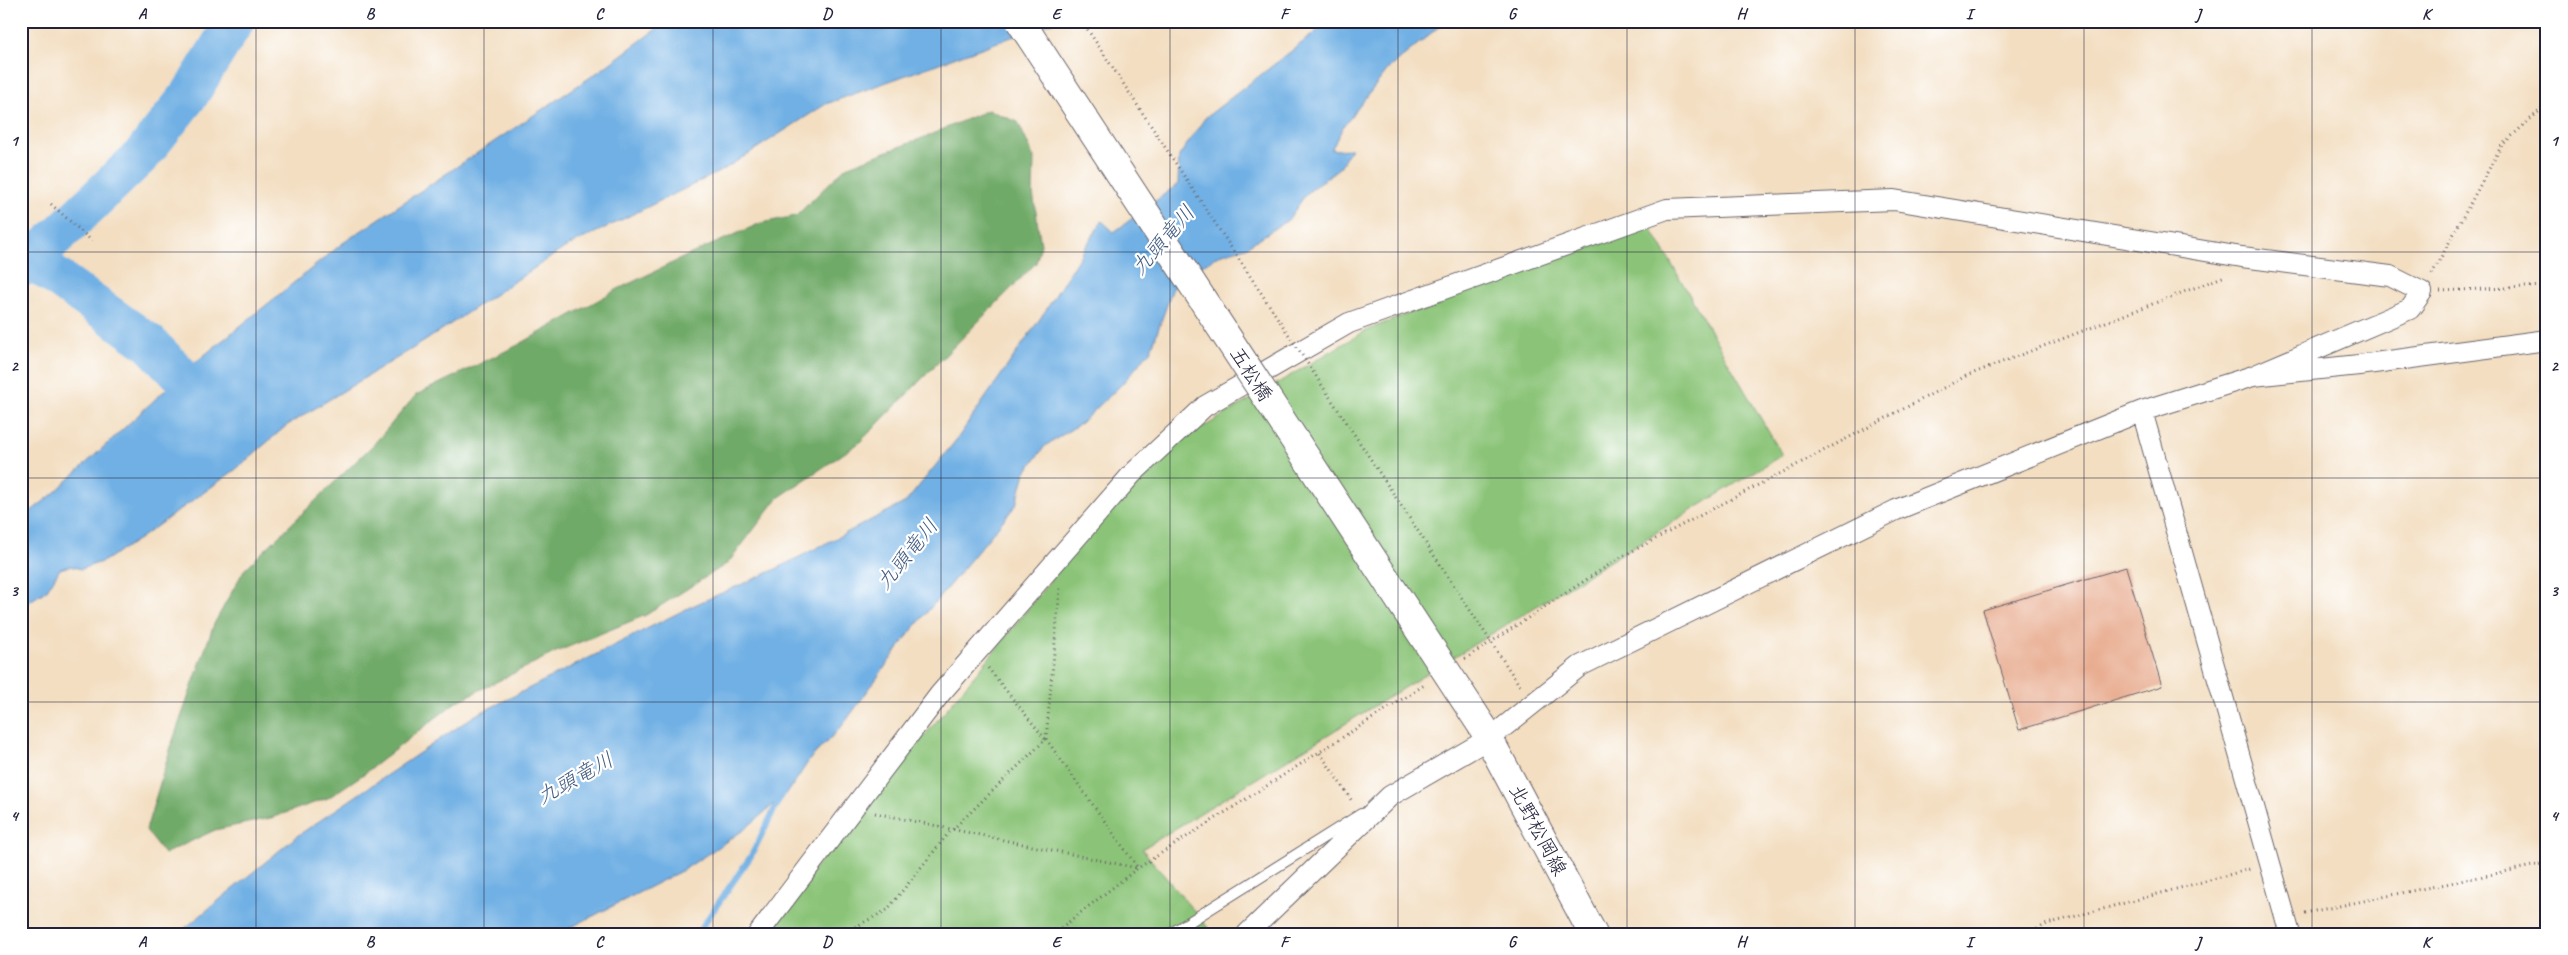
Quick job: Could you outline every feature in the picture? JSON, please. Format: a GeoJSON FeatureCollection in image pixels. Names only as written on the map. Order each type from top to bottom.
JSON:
{"type":"FeatureCollection","features":[{"type":"Feature","properties":{"kind":"main road","name":"五松橋"},"geometry":{"type":"LineString","coordinates":[[1020,21],[1486,732]]}},
{"type":"Feature","properties":{"kind":"main road","name":"北野松岡線"},"geometry":{"type":"LineString","coordinates":[[1486,732],[1593,934]]}},
{"type":"Feature","properties":{"kind":"street"},"geometry":{"type":"LineString","coordinates":[[758,934],[940,694],[1132,474],[1205,406],[1349,323],[1667,210],[1894,200],[2242,257],[2390,276],[2422,292],[2410,309],[2253,376],[2142,412],[1896,510],[1580,666],[1390,796],[1247,934]]}},
{"type":"Feature","properties":{"kind":"street"},"geometry":{"type":"LineString","coordinates":[[2253,376],[2359,365],[2547,340]]}},
{"type":"Feature","properties":{"kind":"street"},"geometry":{"type":"LineString","coordinates":[[2142,412],[2289,926]]}},
{"type":"Feature","properties":{"kind":"lane"},"geometry":{"type":"LineString","coordinates":[[1170,934],[1390,796]]}},
{"type":"Feature","properties":{"kind":"path"},"geometry":{"type":"LineString","coordinates":[[1082,21],[1520,686]]}},
{"type":"Feature","properties":{"kind":"path"},"geometry":{"type":"LineString","coordinates":[[2422,292],[2502,145],[2547,104]]}},
{"type":"Feature","properties":{"kind":"path"},"geometry":{"type":"LineString","coordinates":[[51,204],[92,241]]}},
{"type":"Feature","properties":{"kind":"path"},"geometry":{"type":"LineString","coordinates":[[1462,660],[1621,557],[1966,376],[2229,274]]}},
{"type":"Feature","properties":{"kind":"path"},"geometry":{"type":"LineString","coordinates":[[2422,292],[2547,286]]}},
{"type":"Feature","properties":{"kind":"path"},"geometry":{"type":"LineString","coordinates":[[842,934],[887,910],[947,835],[1046,739],[1063,553]]}},
{"type":"Feature","properties":{"kind":"path"},"geometry":{"type":"LineString","coordinates":[[976,654],[1046,739],[1138,868]]}},
{"type":"Feature","properties":{"kind":"path"},"geometry":{"type":"LineString","coordinates":[[1053,934],[1138,868],[1429,682]]}},
{"type":"Feature","properties":{"kind":"path"},"geometry":{"type":"LineString","coordinates":[[1320,753],[1361,814]]}},
{"type":"Feature","properties":{"kind":"path"},"geometry":{"type":"LineString","coordinates":[[854,808],[1138,868]]}},
{"type":"Feature","properties":{"kind":"path"},"geometry":{"type":"LineString","coordinates":[[2028,934],[2047,924],[2272,863]]}},
{"type":"Feature","properties":{"kind":"path"},"geometry":{"type":"LineString","coordinates":[[2289,926],[2547,863]]}},
{"type":"Feature","properties":{"kind":"green space"},"geometry":{"type":"Polygon","coordinates":[[[988,110],[1018,122],[1034,158],[1033,193],[1041,245],[1036,263],[859,443],[778,498],[728,563],[646,615],[556,652],[456,702],[365,773],[328,798],[271,818],[215,830],[164,854],[146,830],[172,743],[214,624],[244,570],[374,444],[416,395],[518,345],[618,289],[691,254],[761,223],[796,216],[846,167],[925,137],[988,110]]]}},
{"type":"Feature","properties":{"kind":"green space"},"geometry":{"type":"Polygon","coordinates":[[[1645,218],[1782,455],[1142,849],[1209,929],[1203,934],[760,934],[984,664],[1145,462],[1365,331],[1645,218]]]}},
{"type":"Feature","properties":{"kind":"water"},"geometry":{"type":"Polygon","coordinates":[[[667,21],[876,21],[881,30],[920,21],[1056,21],[826,104],[723,170],[566,247],[425,341],[286,426],[235,470],[139,539],[104,561],[81,569],[70,566],[60,569],[47,590],[21,607],[21,519],[53,494],[192,365],[343,243],[601,70],[667,21]]]}},
{"type":"Feature","properties":{"kind":"water","name":"九頭竜川"},"geometry":{"type":"Polygon","coordinates":[[[1330,21],[1448,21],[1389,68],[1343,127],[1331,150],[1351,149],[1340,167],[1306,194],[1288,220],[1246,247],[1219,255],[1175,282],[1151,350],[1122,384],[1081,423],[1045,446],[1025,473],[1016,505],[908,635],[843,725],[810,759],[789,791],[745,829],[685,869],[558,934],[178,934],[297,836],[474,716],[690,607],[774,570],[906,502],[957,439],[1046,310],[1102,221],[1114,232],[1178,184],[1179,156],[1205,118],[1330,21]]]}},
{"type":"Feature","properties":{"kind":"building"},"geometry":{"type":"Polygon","coordinates":[[[2126,567],[2162,686],[2019,730],[1983,610],[2126,567]]]}},
{"type":"Feature","properties":{"kind":"waterway"},"geometry":{"type":"LineString","coordinates":[[21,268],[32,260],[142,155],[190,94],[235,21]]}},
{"type":"Feature","properties":{"kind":"waterway"},"geometry":{"type":"LineString","coordinates":[[32,260],[149,343],[199,394],[226,388]]}},
{"type":"Feature","properties":{"kind":"waterway"},"geometry":{"type":"LineString","coordinates":[[697,934],[751,856],[783,792]]}}]}
